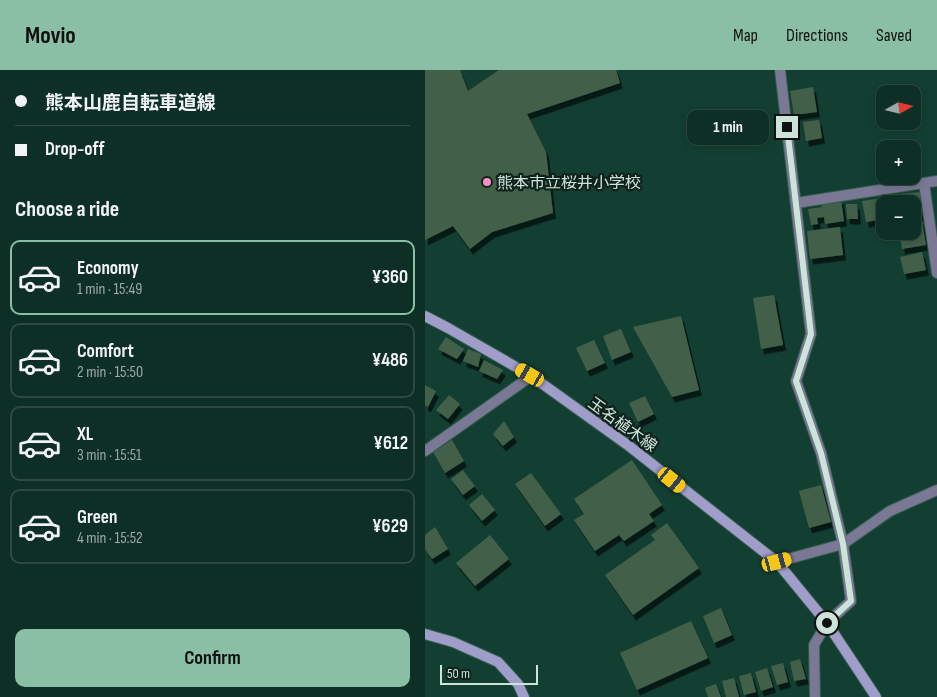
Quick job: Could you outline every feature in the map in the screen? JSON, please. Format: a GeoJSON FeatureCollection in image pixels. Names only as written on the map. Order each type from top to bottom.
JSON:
{"type":"FeatureCollection","features":[{"type":"Feature","properties":{"kind":"main road","name":"玉名植木線"},"geometry":{"type":"LineString","coordinates":[[425,316],[530,375],[629,446],[777,562],[827,623],[876,697]]}},
{"type":"Feature","properties":{"kind":"main road"},"geometry":{"type":"LineString","coordinates":[[425,634],[453,642],[498,662],[518,684],[524,697]]}},
{"type":"Feature","properties":{"kind":"street"},"geometry":{"type":"LineString","coordinates":[[780,70],[811,334],[796,381],[821,453],[843,544],[851,601],[827,623],[814,645],[815,697]]}},
{"type":"Feature","properties":{"kind":"street"},"geometry":{"type":"LineString","coordinates":[[796,203],[937,181]]}},
{"type":"Feature","properties":{"kind":"street"},"geometry":{"type":"LineString","coordinates":[[924,183],[935,247],[937,272]]}},
{"type":"Feature","properties":{"kind":"street"},"geometry":{"type":"LineString","coordinates":[[425,451],[530,375]]}},
{"type":"Feature","properties":{"kind":"street"},"geometry":{"type":"LineString","coordinates":[[777,562],[843,544],[890,511],[937,490]]}},
{"type":"Feature","properties":{"kind":"building","name":"熊本市立桜井小学校"},"geometry":{"type":"Polygon","coordinates":[[[425,70],[460,70],[468,91],[499,70],[616,70],[620,83],[527,114],[546,152],[553,213],[492,232],[470,249],[453,226],[425,240],[425,70]]]}},
{"type":"Feature","properties":{"kind":"building"},"geometry":{"type":"Polygon","coordinates":[[[813,87],[817,112],[794,115],[790,91],[813,87]]]}},
{"type":"Feature","properties":{"kind":"building"},"geometry":{"type":"Polygon","coordinates":[[[819,120],[822,138],[806,141],[803,122],[819,120]]]}},
{"type":"Feature","properties":{"kind":"building"},"geometry":{"type":"Polygon","coordinates":[[[920,192],[920,195],[899,195],[920,192]]]}},
{"type":"Feature","properties":{"kind":"building"},"geometry":{"type":"Polygon","coordinates":[[[841,199],[844,221],[825,224],[824,217],[817,218],[818,224],[811,225],[808,209],[822,207],[821,202],[841,199]]]}},
{"type":"Feature","properties":{"kind":"building"},"geometry":{"type":"Polygon","coordinates":[[[876,199],[876,220],[866,222],[862,201],[876,199]]]}},
{"type":"Feature","properties":{"kind":"building"},"geometry":{"type":"Polygon","coordinates":[[[846,204],[857,204],[858,219],[847,219],[846,204]]]}},
{"type":"Feature","properties":{"kind":"building"},"geometry":{"type":"Polygon","coordinates":[[[921,221],[926,245],[902,249],[900,240],[921,240],[921,221]]]}},
{"type":"Feature","properties":{"kind":"building"},"geometry":{"type":"Polygon","coordinates":[[[840,227],[843,255],[810,259],[807,231],[840,227]]]}},
{"type":"Feature","properties":{"kind":"building"},"geometry":{"type":"Polygon","coordinates":[[[922,252],[926,270],[904,274],[900,257],[922,252]]]}},
{"type":"Feature","properties":{"kind":"building"},"geometry":{"type":"Polygon","coordinates":[[[774,295],[783,345],[761,349],[753,298],[774,295]]]}},
{"type":"Feature","properties":{"kind":"building"},"geometry":{"type":"Polygon","coordinates":[[[681,316],[699,390],[672,397],[633,327],[681,316]]]}},
{"type":"Feature","properties":{"kind":"building"},"geometry":{"type":"Polygon","coordinates":[[[621,329],[631,352],[612,360],[603,336],[621,329]]]}},
{"type":"Feature","properties":{"kind":"building"},"geometry":{"type":"Polygon","coordinates":[[[446,337],[464,349],[457,359],[438,349],[446,337]]]}},
{"type":"Feature","properties":{"kind":"building"},"geometry":{"type":"Polygon","coordinates":[[[594,340],[605,363],[587,371],[576,348],[594,340]]]}},
{"type":"Feature","properties":{"kind":"building"},"geometry":{"type":"Polygon","coordinates":[[[468,349],[481,354],[478,367],[463,361],[468,349]]]}},
{"type":"Feature","properties":{"kind":"building"},"geometry":{"type":"Polygon","coordinates":[[[484,360],[503,370],[497,379],[479,371],[484,360]]]}},
{"type":"Feature","properties":{"kind":"building"},"geometry":{"type":"Polygon","coordinates":[[[425,385],[436,391],[428,407],[425,405],[425,385]]]}},
{"type":"Feature","properties":{"kind":"building"},"geometry":{"type":"Polygon","coordinates":[[[449,395],[460,404],[448,419],[436,410],[449,395]]]}},
{"type":"Feature","properties":{"kind":"building"},"geometry":{"type":"Polygon","coordinates":[[[645,396],[654,414],[638,422],[629,403],[645,396]]]}},
{"type":"Feature","properties":{"kind":"building"},"geometry":{"type":"Polygon","coordinates":[[[504,421],[514,437],[503,446],[493,434],[504,421]]]}},
{"type":"Feature","properties":{"kind":"building"},"geometry":{"type":"Polygon","coordinates":[[[452,440],[464,461],[445,473],[433,452],[452,440]]]}},
{"type":"Feature","properties":{"kind":"building"},"geometry":{"type":"Polygon","coordinates":[[[632,460],[662,505],[649,514],[654,521],[624,541],[619,535],[595,551],[574,520],[584,514],[574,499],[632,460]]]}},
{"type":"Feature","properties":{"kind":"building"},"geometry":{"type":"Polygon","coordinates":[[[463,470],[475,486],[463,495],[451,479],[463,470]]]}},
{"type":"Feature","properties":{"kind":"building"},"geometry":{"type":"Polygon","coordinates":[[[531,473],[561,514],[545,526],[515,484],[531,473]]]}},
{"type":"Feature","properties":{"kind":"building"},"geometry":{"type":"Polygon","coordinates":[[[821,485],[831,522],[809,528],[799,491],[821,485]]]}},
{"type":"Feature","properties":{"kind":"building"},"geometry":{"type":"Polygon","coordinates":[[[482,494],[495,510],[482,521],[469,505],[482,494]]]}},
{"type":"Feature","properties":{"kind":"building"},"geometry":{"type":"Polygon","coordinates":[[[667,523],[699,568],[633,615],[605,575],[655,540],[651,535],[667,523]]]}},
{"type":"Feature","properties":{"kind":"building"},"geometry":{"type":"Polygon","coordinates":[[[435,527],[448,549],[432,559],[425,549],[425,535],[435,527]]]}},
{"type":"Feature","properties":{"kind":"building"},"geometry":{"type":"Polygon","coordinates":[[[490,535],[509,559],[475,586],[456,563],[490,535]]]}},
{"type":"Feature","properties":{"kind":"building"},"geometry":{"type":"Polygon","coordinates":[[[721,608],[732,635],[714,643],[703,616],[721,608]]]}},
{"type":"Feature","properties":{"kind":"building"},"geometry":{"type":"Polygon","coordinates":[[[691,621],[708,658],[637,690],[620,653],[691,621]]]}},
{"type":"Feature","properties":{"kind":"building"},"geometry":{"type":"Polygon","coordinates":[[[800,659],[806,679],[794,681],[790,662],[800,659]]]}},
{"type":"Feature","properties":{"kind":"building"},"geometry":{"type":"Polygon","coordinates":[[[783,663],[788,682],[777,685],[771,666],[783,663]]]}},
{"type":"Feature","properties":{"kind":"building"},"geometry":{"type":"Polygon","coordinates":[[[767,668],[773,687],[761,691],[755,672],[767,668]]]}},
{"type":"Feature","properties":{"kind":"building"},"geometry":{"type":"Polygon","coordinates":[[[751,673],[756,692],[744,695],[739,676],[751,673]]]}},
{"type":"Feature","properties":{"kind":"building"},"geometry":{"type":"Polygon","coordinates":[[[734,678],[739,697],[726,697],[722,681],[734,678]]]}},
{"type":"Feature","properties":{"kind":"building"},"geometry":{"type":"Polygon","coordinates":[[[716,684],[721,697],[708,697],[705,688],[716,684]]]}},
{"type":"Feature","properties":{"kind":"place","name":"熊本市立桜井小学校"},"geometry":{"type":"Point","coordinates":[487,182]}},
{"type":"Feature","properties":{"kind":"route"},"geometry":{"type":"LineString","coordinates":[[787,127],[811,334],[796,381],[821,453],[843,544],[851,601],[827,623]]}}]}
